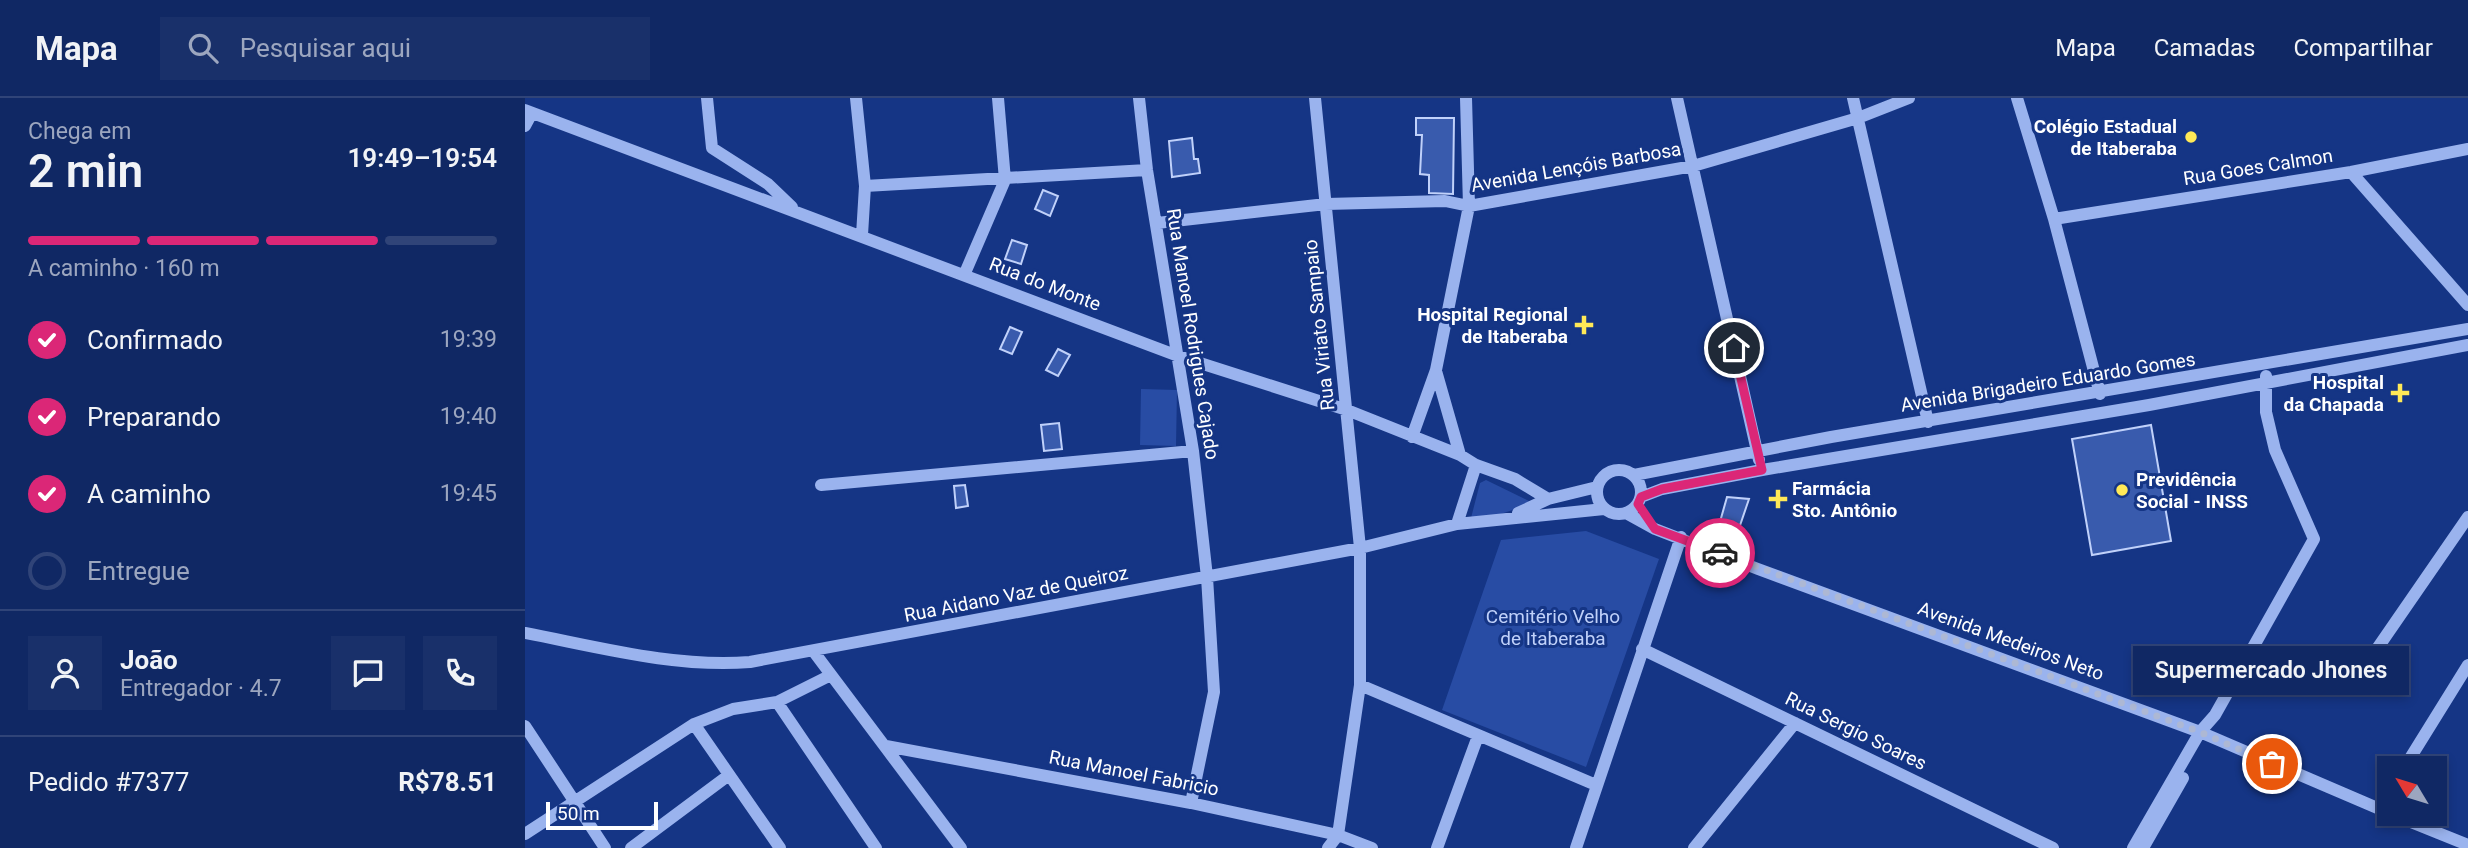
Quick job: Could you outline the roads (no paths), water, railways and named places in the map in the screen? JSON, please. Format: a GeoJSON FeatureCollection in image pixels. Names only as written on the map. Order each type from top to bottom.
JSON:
{"type":"FeatureCollection","features":[{"type":"Feature","properties":{"kind":"street"},"geometry":{"type":"LineString","coordinates":[[707,98],[712,148],[768,184],[795,210]]}},
{"type":"Feature","properties":{"kind":"street"},"geometry":{"type":"LineString","coordinates":[[856,98],[865,186],[862,235]]}},
{"type":"Feature","properties":{"kind":"street"},"geometry":{"type":"LineString","coordinates":[[965,273],[1005,180],[998,98]]}},
{"type":"Feature","properties":{"kind":"street","name":"Rua Manoel Rodrigues Cajado"},"geometry":{"type":"LineString","coordinates":[[1139,98],[1147,170],[1193,451],[1207,577],[1214,692],[1191,803]]}},
{"type":"Feature","properties":{"kind":"street","name":"Rua Viriato Sampaio"},"geometry":{"type":"LineString","coordinates":[[1315,98],[1360,548],[1360,685],[1338,835]]}},
{"type":"Feature","properties":{"kind":"street"},"geometry":{"type":"LineString","coordinates":[[1412,437],[1436,370],[1469,206],[1466,98]]}},
{"type":"Feature","properties":{"kind":"street"},"geometry":{"type":"LineString","coordinates":[[1677,98],[1762,470]]}},
{"type":"Feature","properties":{"kind":"street"},"geometry":{"type":"LineString","coordinates":[[1853,98],[1928,422]]}},
{"type":"Feature","properties":{"kind":"street","name":"Avenida Lençóis Barbosa"},"geometry":{"type":"LineString","coordinates":[[1157,222],[1326,204],[1445,201],[1469,206],[1693,166],[1858,118],[1909,98]]}},
{"type":"Feature","properties":{"kind":"street"},"geometry":{"type":"LineString","coordinates":[[2017,98],[2054,219],[2100,394]]}},
{"type":"Feature","properties":{"kind":"street"},"geometry":{"type":"LineString","coordinates":[[525,126],[529,112]]}},
{"type":"Feature","properties":{"kind":"street","name":"Rua do Monte"},"geometry":{"type":"LineString","coordinates":[[529,112],[965,273],[1178,356],[1347,410],[1515,479],[1548,499]]}},
{"type":"Feature","properties":{"kind":"street","name":"Rua Goes Calmon"},"geometry":{"type":"LineString","coordinates":[[2054,219],[2351,172],[2468,149]]}},
{"type":"Feature","properties":{"kind":"street"},"geometry":{"type":"LineString","coordinates":[[865,186],[1147,170]]}},
{"type":"Feature","properties":{"kind":"street"},"geometry":{"type":"LineString","coordinates":[[2351,172],[2468,305]]}},
{"type":"Feature","properties":{"kind":"street","name":"Avenida Brigadeiro Eduardo Gomes"},"geometry":{"type":"LineString","coordinates":[[1634,475],[1832,437],[2083,397],[2468,329]]}},
{"type":"Feature","properties":{"kind":"street"},"geometry":{"type":"LineString","coordinates":[[2393,341],[2394,358]]}},
{"type":"Feature","properties":{"kind":"street","name":"Avenida Brigadeiro Eduardo Gomes"},"geometry":{"type":"LineString","coordinates":[[1639,500],[1703,481],[2087,416],[2327,369],[2468,345]]}},
{"type":"Feature","properties":{"kind":"street"},"geometry":{"type":"LineString","coordinates":[[2325,353],[2327,369]]}},
{"type":"Feature","properties":{"kind":"street"},"geometry":{"type":"LineString","coordinates":[[2133,848],[2204,734],[2314,539],[2275,450],[2266,412],[2266,365]]}},
{"type":"Feature","properties":{"kind":"street"},"geometry":{"type":"LineString","coordinates":[[1436,370],[1460,455]]}},
{"type":"Feature","properties":{"kind":"street"},"geometry":{"type":"LineString","coordinates":[[2083,397],[2087,416]]}},
{"type":"Feature","properties":{"kind":"street"},"geometry":{"type":"LineString","coordinates":[[1832,437],[1835,459]]}},
{"type":"Feature","properties":{"kind":"street"},"geometry":{"type":"LineString","coordinates":[[821,485],[1193,451]]}},
{"type":"Feature","properties":{"kind":"street"},"geometry":{"type":"LineString","coordinates":[[1698,462],[1703,481]]}},
{"type":"Feature","properties":{"kind":"street"},"geometry":{"type":"LineString","coordinates":[[1457,524],[1476,465]]}},
{"type":"Feature","properties":{"kind":"street"},"geometry":{"type":"LineString","coordinates":[[1639,500],[1626,513],[1618,514],[1604,509],[1596,495],[1597,487],[1600,480],[1612,470],[1620,469],[1634,475],[1640,486],[1639,500],[1655,529]]}},
{"type":"Feature","properties":{"kind":"street","name":"Rua Aidano Vaz de Queiroz"},"geometry":{"type":"LineString","coordinates":[[1511,517],[1548,499],[1597,487]]}},
{"type":"Feature","properties":{"kind":"street","name":"Rua Aidano Vaz de Queiroz"},"geometry":{"type":"LineString","coordinates":[[525,633],[646,656],[711,663],[750,662],[1360,548],[1457,524],[1604,509]]}},
{"type":"Feature","properties":{"kind":"street","name":"Avenida Medeiros Neto"},"geometry":{"type":"LineString","coordinates":[[1626,513],[1655,529],[2204,734],[2377,808]]}},
{"type":"Feature","properties":{"kind":"street"},"geometry":{"type":"LineString","coordinates":[[2361,672],[2468,517]]}},
{"type":"Feature","properties":{"kind":"street"},"geometry":{"type":"LineString","coordinates":[[1576,848],[1681,537]]}},
{"type":"Feature","properties":{"kind":"street","name":"Rua Sergio Soares"},"geometry":{"type":"LineString","coordinates":[[1642,649],[2053,848]]}},
{"type":"Feature","properties":{"kind":"street"},"geometry":{"type":"LineString","coordinates":[[814,652],[829,676],[961,848]]}},
{"type":"Feature","properties":{"kind":"street"},"geometry":{"type":"LineString","coordinates":[[2412,756],[2468,666]]}},
{"type":"Feature","properties":{"kind":"street"},"geometry":{"type":"LineString","coordinates":[[525,834],[694,724],[733,709],[777,702],[829,676]]}},
{"type":"Feature","properties":{"kind":"street"},"geometry":{"type":"LineString","coordinates":[[1360,685],[1596,785]]}},
{"type":"Feature","properties":{"kind":"street"},"geometry":{"type":"LineString","coordinates":[[777,702],[876,848]]}},
{"type":"Feature","properties":{"kind":"street"},"geometry":{"type":"LineString","coordinates":[[1695,848],[1795,723]]}},
{"type":"Feature","properties":{"kind":"street"},"geometry":{"type":"LineString","coordinates":[[694,724],[780,848]]}},
{"type":"Feature","properties":{"kind":"street"},"geometry":{"type":"LineString","coordinates":[[525,726],[605,848]]}},
{"type":"Feature","properties":{"kind":"street"},"geometry":{"type":"LineString","coordinates":[[2143,848],[2204,734]]}},
{"type":"Feature","properties":{"kind":"street"},"geometry":{"type":"LineString","coordinates":[[1437,848],[1478,736]]}},
{"type":"Feature","properties":{"kind":"street","name":"Rua Manoel Fabricio"},"geometry":{"type":"LineString","coordinates":[[885,746],[1191,803],[1338,835],[1372,848]]}},
{"type":"Feature","properties":{"kind":"street"},"geometry":{"type":"LineString","coordinates":[[631,848],[729,775]]}},
{"type":"Feature","properties":{"kind":"street","name":"Avenida Medeiros Neto"},"geometry":{"type":"LineString","coordinates":[[2422,826],[2464,842]]}},
{"type":"Feature","properties":{"kind":"street"},"geometry":{"type":"LineString","coordinates":[[1328,848],[1338,835]]}},
{"type":"Feature","properties":{"kind":"place","name":"Colégio Estadual de Itaberaba"},"geometry":{"type":"Point","coordinates":[2191,137]}},
{"type":"Feature","properties":{"kind":"place","name":"Hospital Regional de Itaberaba"},"geometry":{"type":"Point","coordinates":[1584,325]}},
{"type":"Feature","properties":{"kind":"place","name":"Hospital da Chapada"},"geometry":{"type":"Point","coordinates":[2400,393]}},
{"type":"Feature","properties":{"kind":"place","name":"Previdência Social - INSS"},"geometry":{"type":"Point","coordinates":[2122,490]}},
{"type":"Feature","properties":{"kind":"place","name":"Farmácia Sto. Antônio"},"geometry":{"type":"Point","coordinates":[1778,499]}},
{"type":"Feature","properties":{"kind":"place","name":"Supermercado Jhones"},"geometry":{"type":"Point","coordinates":[2272,764]}},
{"type":"Feature","properties":{"kind":"park label","name":"Cemitério Velho de Itaberaba"},"geometry":{"type":"Point","coordinates":[1553,627]}}]}
